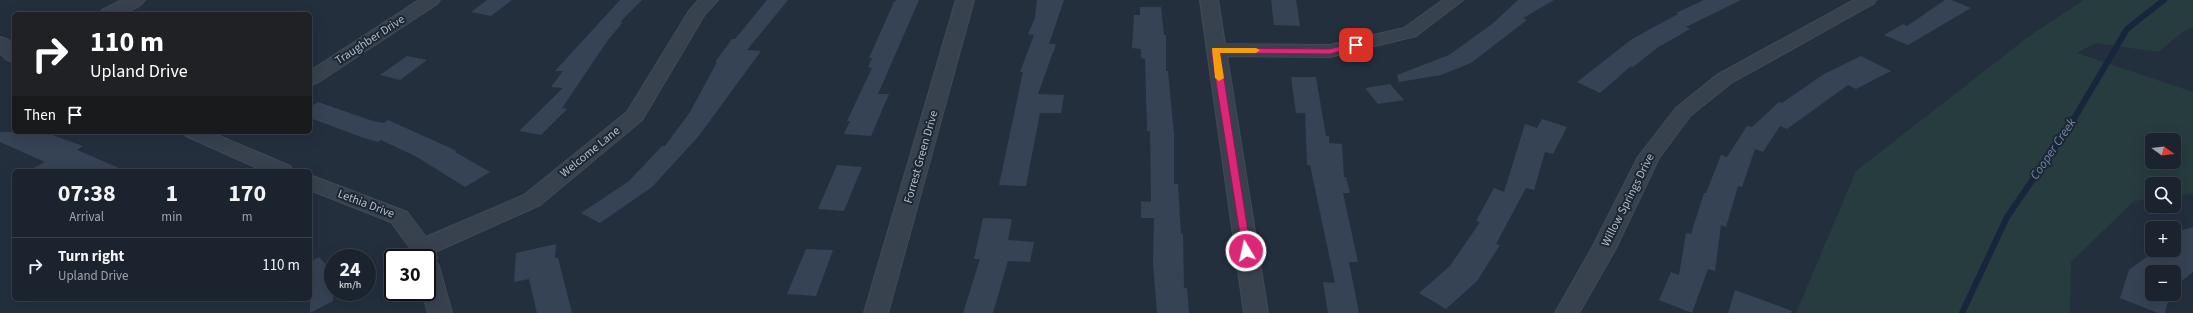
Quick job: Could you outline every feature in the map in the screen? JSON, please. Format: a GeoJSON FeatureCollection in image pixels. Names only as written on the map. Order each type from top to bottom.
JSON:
{"type":"FeatureCollection","features":[{"type":"Feature","properties":{"kind":"street"},"geometry":{"type":"LineString","coordinates":[[112,12],[136,0]]}},
{"type":"Feature","properties":{"kind":"street","name":"Traughber Drive"},"geometry":{"type":"LineString","coordinates":[[312,78],[431,0]]}},
{"type":"Feature","properties":{"kind":"street","name":"Welcome Lane"},"geometry":{"type":"LineString","coordinates":[[436,252],[532,200],[635,116],[698,11],[709,0]]}},
{"type":"Feature","properties":{"kind":"street","name":"Forrest Green Drive"},"geometry":{"type":"LineString","coordinates":[[876,313],[965,0]]}},
{"type":"Feature","properties":{"kind":"street"},"geometry":{"type":"LineString","coordinates":[[1209,0],[1215,50],[1256,313]]}},
{"type":"Feature","properties":{"kind":"street"},"geometry":{"type":"LineString","coordinates":[[1215,50],[1330,51],[1410,32],[1454,0]]}},
{"type":"Feature","properties":{"kind":"street","name":"Willow Springs Drive"},"geometry":{"type":"LineString","coordinates":[[1567,313],[1604,248],[1649,157],[1683,112],[1724,79],[1867,0]]}},
{"type":"Feature","properties":{"kind":"street"},"geometry":{"type":"LineString","coordinates":[[205,134],[222,137],[278,169]]}},
{"type":"Feature","properties":{"kind":"street","name":"Lethia Drive"},"geometry":{"type":"LineString","coordinates":[[312,183],[399,216],[419,249]]}},
{"type":"Feature","properties":{"kind":"street","name":"Lethia Drive"},"geometry":{"type":"LineString","coordinates":[[436,299],[440,313]]}},
{"type":"Feature","properties":{"kind":"green space"},"geometry":{"type":"Polygon","coordinates":[[[2084,0],[2193,0],[2193,27],[2184,31],[2158,52],[2095,43],[2077,53],[2193,92],[2193,194],[2181,195],[2181,177],[2145,177],[2145,200],[2134,201],[2071,262],[2070,313],[1796,313],[1856,171],[2028,37],[2084,0]]]}},
{"type":"Feature","properties":{"kind":"building"},"geometry":{"type":"Polygon","coordinates":[[[487,0],[512,0],[491,16],[471,12],[487,0]]]}},
{"type":"Feature","properties":{"kind":"building"},"geometry":{"type":"Polygon","coordinates":[[[620,0],[642,0],[620,22],[623,22],[608,40],[562,108],[567,109],[541,135],[519,131],[563,88],[551,87],[563,71],[555,71],[620,0]]]}},
{"type":"Feature","properties":{"kind":"building"},"geometry":{"type":"Polygon","coordinates":[[[767,0],[788,0],[747,50],[761,51],[698,137],[652,187],[600,223],[581,213],[629,181],[662,146],[665,146],[690,112],[717,62],[715,62],[732,39],[735,39],[767,0]]]}},
{"type":"Feature","properties":{"kind":"building"},"geometry":{"type":"Polygon","coordinates":[[[897,0],[919,0],[878,94],[889,94],[871,136],[844,134],[850,121],[847,121],[872,68],[868,67],[872,58],[869,58],[894,2],[897,0]]]}},
{"type":"Feature","properties":{"kind":"building"},"geometry":{"type":"Polygon","coordinates":[[[1037,0],[1064,0],[1049,44],[1056,44],[1038,94],[1064,95],[1061,113],[1040,113],[1026,186],[999,185],[1023,72],[1020,72],[1034,35],[1028,34],[1035,18],[1037,0]]]}},
{"type":"Feature","properties":{"kind":"building"},"geometry":{"type":"Polygon","coordinates":[[[1271,0],[1296,0],[1300,26],[1274,25],[1271,0]]]}},
{"type":"Feature","properties":{"kind":"building"},"geometry":{"type":"Polygon","coordinates":[[[1518,0],[1554,0],[1523,18],[1527,20],[1471,63],[1441,75],[1399,82],[1397,75],[1449,55],[1492,24],[1518,0]]]}},
{"type":"Feature","properties":{"kind":"building"},"geometry":{"type":"Polygon","coordinates":[[[1704,0],[1741,0],[1686,27],[1690,29],[1657,48],[1633,67],[1631,66],[1600,93],[1577,82],[1632,39],[1678,14],[1676,13],[1704,0]]]}},
{"type":"Feature","properties":{"kind":"building"},"geometry":{"type":"Polygon","coordinates":[[[1945,0],[1951,0],[1971,8],[1908,45],[1884,35],[1903,24],[1907,26],[1945,0]]]}},
{"type":"Feature","properties":{"kind":"building"},"geometry":{"type":"Polygon","coordinates":[[[1140,7],[1161,7],[1164,35],[1166,35],[1166,71],[1168,71],[1174,134],[1174,184],[1178,184],[1181,234],[1183,234],[1184,288],[1187,288],[1189,313],[1157,313],[1153,263],[1154,218],[1141,218],[1141,201],[1151,202],[1150,131],[1147,131],[1145,59],[1141,58],[1141,49],[1132,48],[1134,15],[1140,15],[1140,7]]]}},
{"type":"Feature","properties":{"kind":"building"},"geometry":{"type":"Polygon","coordinates":[[[407,56],[427,60],[400,80],[380,75],[407,56]]]}},
{"type":"Feature","properties":{"kind":"building"},"geometry":{"type":"Polygon","coordinates":[[[1861,56],[1891,71],[1856,89],[1848,85],[1787,129],[1780,126],[1763,152],[1755,149],[1742,187],[1738,186],[1726,227],[1721,225],[1715,271],[1708,269],[1692,313],[1659,300],[1671,272],[1679,275],[1686,233],[1691,234],[1704,193],[1706,193],[1721,155],[1727,157],[1747,126],[1752,127],[1779,102],[1782,103],[1824,74],[1861,56]]]}},
{"type":"Feature","properties":{"kind":"building"},"geometry":{"type":"Polygon","coordinates":[[[1291,77],[1316,77],[1326,136],[1329,136],[1329,143],[1342,144],[1344,177],[1346,177],[1350,193],[1343,193],[1358,262],[1349,262],[1359,313],[1328,313],[1323,282],[1335,283],[1310,165],[1307,165],[1305,113],[1296,113],[1291,77]]]}},
{"type":"Feature","properties":{"kind":"building"},"geometry":{"type":"Polygon","coordinates":[[[1390,84],[1404,100],[1378,104],[1365,88],[1390,84]]]}},
{"type":"Feature","properties":{"kind":"building"},"geometry":{"type":"Polygon","coordinates":[[[318,102],[373,121],[384,123],[388,120],[457,151],[455,152],[490,172],[465,187],[417,157],[381,140],[378,142],[364,138],[312,119],[312,106],[318,102]]]}},
{"type":"Feature","properties":{"kind":"building"},"geometry":{"type":"Polygon","coordinates":[[[1542,119],[1567,127],[1553,154],[1545,152],[1534,190],[1526,188],[1496,244],[1500,245],[1477,281],[1446,309],[1419,293],[1450,266],[1480,222],[1476,221],[1494,188],[1504,192],[1525,124],[1537,128],[1542,119]]]}},
{"type":"Feature","properties":{"kind":"building"},"geometry":{"type":"Polygon","coordinates":[[[0,132],[12,132],[12,134],[50,134],[83,146],[77,150],[121,169],[32,169],[45,162],[0,142],[0,132]]]}},
{"type":"Feature","properties":{"kind":"building"},"geometry":{"type":"Polygon","coordinates":[[[837,165],[862,167],[844,211],[818,209],[837,165]]]}},
{"type":"Feature","properties":{"kind":"building"},"geometry":{"type":"Polygon","coordinates":[[[983,218],[1012,219],[1008,240],[1034,242],[1030,262],[1008,261],[993,313],[963,313],[980,259],[974,259],[983,218]]]}},
{"type":"Feature","properties":{"kind":"building"},"geometry":{"type":"Polygon","coordinates":[[[2193,227],[2193,272],[2183,280],[2181,279],[2181,265],[2145,265],[2145,301],[2168,301],[2165,313],[2158,313],[2120,298],[2129,270],[2147,257],[2181,257],[2181,231],[2193,227]]]}},
{"type":"Feature","properties":{"kind":"building"},"geometry":{"type":"Polygon","coordinates":[[[556,244],[555,258],[558,258],[572,313],[537,313],[529,279],[514,282],[516,253],[556,244]]]}},
{"type":"Feature","properties":{"kind":"building"},"geometry":{"type":"Polygon","coordinates":[[[806,249],[833,250],[816,296],[787,294],[806,249]]]}},
{"type":"Feature","properties":{"kind":"building"},"geometry":{"type":"Polygon","coordinates":[[[319,257],[324,262],[324,301],[333,301],[310,313],[310,301],[312,301],[312,261],[319,257]]]}},
{"type":"Feature","properties":{"kind":"building"},"geometry":{"type":"Polygon","coordinates":[[[1735,290],[1792,311],[1791,313],[1728,313],[1735,290]]]}},
{"type":"Feature","properties":{"kind":"waterway","name":"Cooper Creek"},"geometry":{"type":"LineString","coordinates":[[1962,313],[2007,217],[2069,127],[2127,29],[2164,0]]}},
{"type":"Feature","properties":{"kind":"slow traffic"},"geometry":{"type":"LineString","coordinates":[[1219,78],[1215,50],[1256,50]]}},
{"type":"Feature","properties":{"kind":"route"},"geometry":{"type":"LineString","coordinates":[[1246,251],[1215,50],[1330,51],[1356,45]]}}]}
